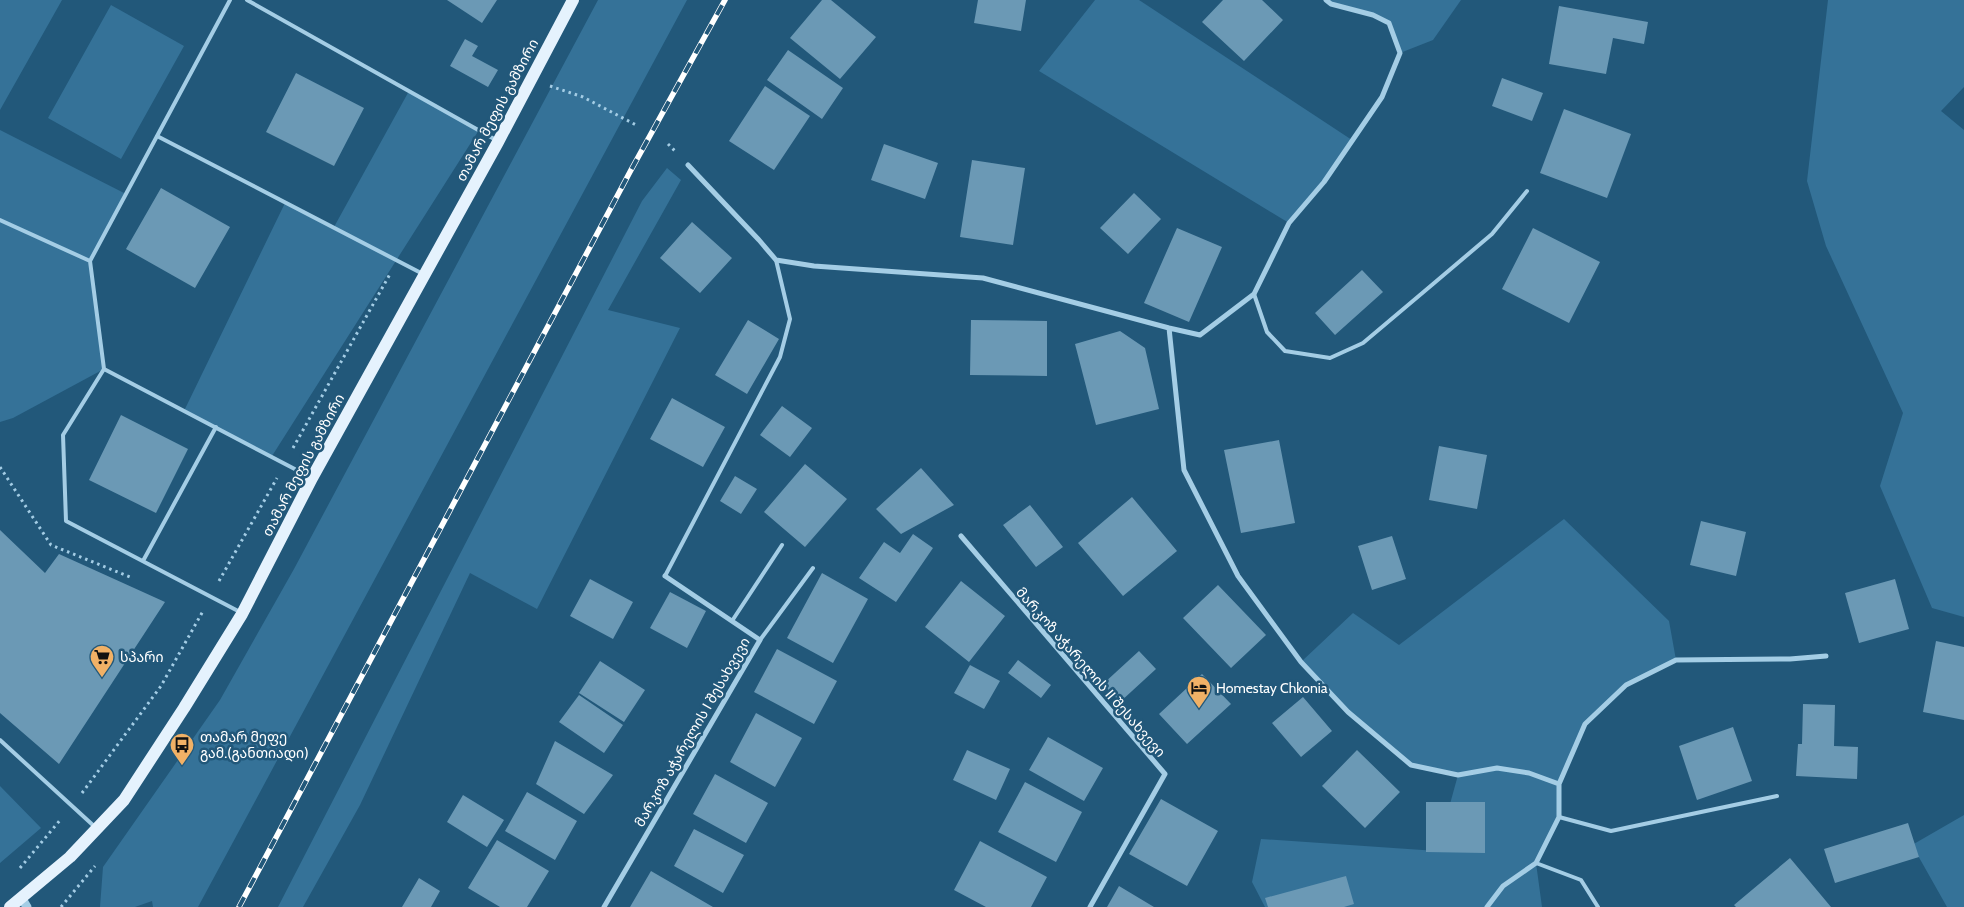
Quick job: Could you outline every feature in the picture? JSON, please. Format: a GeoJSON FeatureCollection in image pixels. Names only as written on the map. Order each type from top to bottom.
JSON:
{"type":"FeatureCollection","features":[{"type":"Feature","properties":{"kind":"main road","name":"თამარ მეფის გამზირი"},"geometry":{"type":"LineString","coordinates":[[10,907],[24,902],[124,800],[184,708],[242,614],[312,478],[423,274],[498,142],[573,0]]}},
{"type":"Feature","properties":{"kind":"street"},"geometry":{"type":"LineString","coordinates":[[688,165],[776,260],[814,266],[983,278],[1200,335],[1254,294],[1289,223],[1324,182],[1382,97],[1400,53],[1389,23],[1373,15],[1332,4],[1326,0]]}},
{"type":"Feature","properties":{"kind":"street"},"geometry":{"type":"LineString","coordinates":[[1169,328],[1184,470],[1238,576],[1302,662],[1348,712],[1411,765],[1458,775],[1497,768],[1529,773],[1559,784]]}},
{"type":"Feature","properties":{"kind":"street","name":"მარკოზ აჭარელის II შესახვევი"},"geometry":{"type":"LineString","coordinates":[[961,536],[1165,774],[1090,907]]}},
{"type":"Feature","properties":{"kind":"street","name":"მარკოზ აჭარელის I შესახვევი"},"geometry":{"type":"LineString","coordinates":[[604,907],[760,640],[665,576]]}},
{"type":"Feature","properties":{"kind":"street"},"geometry":{"type":"LineString","coordinates":[[1488,907],[1503,886],[1536,863],[1559,817],[1559,784],[1585,724],[1626,685],[1676,660],[1790,659],[1826,656]]}},
{"type":"Feature","properties":{"kind":"lane"},"geometry":{"type":"LineString","coordinates":[[230,0],[90,261],[104,369],[63,435],[66,521],[242,614]]}},
{"type":"Feature","properties":{"kind":"lane"},"geometry":{"type":"LineString","coordinates":[[247,0],[498,142]]}},
{"type":"Feature","properties":{"kind":"lane"},"geometry":{"type":"LineString","coordinates":[[157,136],[423,274]]}},
{"type":"Feature","properties":{"kind":"lane"},"geometry":{"type":"LineString","coordinates":[[1254,294],[1267,332],[1285,351],[1330,358],[1363,343],[1426,290],[1492,234],[1527,191]]}},
{"type":"Feature","properties":{"kind":"lane"},"geometry":{"type":"LineString","coordinates":[[0,220],[90,261]]}},
{"type":"Feature","properties":{"kind":"lane"},"geometry":{"type":"LineString","coordinates":[[665,576],[780,357],[790,319],[776,260]]}},
{"type":"Feature","properties":{"kind":"lane"},"geometry":{"type":"LineString","coordinates":[[104,369],[312,478]]}},
{"type":"Feature","properties":{"kind":"lane"},"geometry":{"type":"LineString","coordinates":[[142,561],[216,427]]}},
{"type":"Feature","properties":{"kind":"lane"},"geometry":{"type":"LineString","coordinates":[[732,621],[782,545]]}},
{"type":"Feature","properties":{"kind":"lane"},"geometry":{"type":"LineString","coordinates":[[760,640],[813,568]]}},
{"type":"Feature","properties":{"kind":"lane"},"geometry":{"type":"LineString","coordinates":[[0,740],[97,829]]}},
{"type":"Feature","properties":{"kind":"lane"},"geometry":{"type":"LineString","coordinates":[[1559,817],[1611,831],[1777,796]]}},
{"type":"Feature","properties":{"kind":"lane"},"geometry":{"type":"LineString","coordinates":[[1536,863],[1581,880],[1598,907]]}},
{"type":"Feature","properties":{"kind":"path"},"geometry":{"type":"LineString","coordinates":[[545,84],[583,97],[638,126]]}},
{"type":"Feature","properties":{"kind":"path"},"geometry":{"type":"LineString","coordinates":[[0,467],[51,545],[81,557]]}},
{"type":"Feature","properties":{"kind":"shaded area"},"geometry":{"type":"Polygon","coordinates":[[[0,0],[62,0],[0,110],[0,0]]]}},
{"type":"Feature","properties":{"kind":"shaded area"},"geometry":{"type":"Polygon","coordinates":[[[598,0],[687,0],[198,907],[153,907],[152,901],[135,907],[100,907],[103,867],[220,700],[294,569],[598,0]]]}},
{"type":"Feature","properties":{"kind":"shaded area"},"geometry":{"type":"Polygon","coordinates":[[[1095,0],[1139,0],[1352,140],[1324,182],[1289,223],[1039,71],[1095,0]]]}},
{"type":"Feature","properties":{"kind":"shaded area"},"geometry":{"type":"Polygon","coordinates":[[[1326,0],[1461,0],[1433,40],[1400,53],[1389,23],[1326,0]]]}},
{"type":"Feature","properties":{"kind":"shaded area"},"geometry":{"type":"Polygon","coordinates":[[[1828,0],[1964,0],[1964,87],[1941,111],[1964,130],[1964,617],[1932,608],[1880,486],[1903,413],[1826,246],[1807,181],[1828,0]]]}},
{"type":"Feature","properties":{"kind":"shaded area"},"geometry":{"type":"Polygon","coordinates":[[[111,5],[184,46],[121,159],[48,118],[111,5]]]}},
{"type":"Feature","properties":{"kind":"shaded area"},"geometry":{"type":"Polygon","coordinates":[[[409,91],[479,130],[272,456],[184,411],[285,203],[334,227],[409,91]]]}},
{"type":"Feature","properties":{"kind":"shaded area"},"geometry":{"type":"Polygon","coordinates":[[[0,130],[126,194],[90,261],[104,369],[13,418],[0,422],[0,130]]]}},
{"type":"Feature","properties":{"kind":"shaded area"},"geometry":{"type":"Polygon","coordinates":[[[667,168],[681,180],[608,310],[680,328],[537,609],[470,573],[360,805],[303,907],[278,907],[642,201],[667,168]]]}},
{"type":"Feature","properties":{"kind":"shaded area"},"geometry":{"type":"Polygon","coordinates":[[[1564,519],[1669,621],[1676,660],[1626,685],[1585,724],[1559,784],[1559,817],[1536,863],[1542,907],[1265,907],[1252,882],[1261,839],[1437,851],[1458,775],[1411,765],[1348,712],[1301,662],[1353,613],[1399,645],[1564,519]]]}},
{"type":"Feature","properties":{"kind":"shaded area"},"geometry":{"type":"Polygon","coordinates":[[[0,786],[41,828],[0,863],[0,786]]]}},
{"type":"Feature","properties":{"kind":"shaded area"},"geometry":{"type":"Polygon","coordinates":[[[1964,815],[1964,907],[1947,907],[1912,845],[1964,815]]]}},
{"type":"Feature","properties":{"kind":"building"},"geometry":{"type":"Polygon","coordinates":[[[447,0],[497,0],[482,23],[447,0]]]}},
{"type":"Feature","properties":{"kind":"building"},"geometry":{"type":"Polygon","coordinates":[[[822,0],[831,0],[876,37],[840,79],[790,38],[822,0]]]}},
{"type":"Feature","properties":{"kind":"building"},"geometry":{"type":"Polygon","coordinates":[[[978,0],[1026,0],[1021,31],[974,23],[978,0]]]}},
{"type":"Feature","properties":{"kind":"building"},"geometry":{"type":"Polygon","coordinates":[[[1223,0],[1262,0],[1283,20],[1244,61],[1202,22],[1223,0]]]}},
{"type":"Feature","properties":{"kind":"building"},"geometry":{"type":"Polygon","coordinates":[[[1559,6],[1648,22],[1644,44],[1613,38],[1606,74],[1549,64],[1559,6]]]}},
{"type":"Feature","properties":{"kind":"building"},"geometry":{"type":"Polygon","coordinates":[[[465,39],[478,46],[472,56],[498,70],[488,87],[450,66],[465,39]]]}},
{"type":"Feature","properties":{"kind":"building"},"geometry":{"type":"Polygon","coordinates":[[[788,50],[843,88],[822,119],[767,80],[788,50]]]}},
{"type":"Feature","properties":{"kind":"building"},"geometry":{"type":"Polygon","coordinates":[[[296,73],[364,108],[334,166],[266,132],[296,73]]]}},
{"type":"Feature","properties":{"kind":"building"},"geometry":{"type":"Polygon","coordinates":[[[1502,78],[1543,93],[1532,121],[1492,106],[1502,78]]]}},
{"type":"Feature","properties":{"kind":"building"},"geometry":{"type":"Polygon","coordinates":[[[765,86],[810,116],[774,170],[729,141],[765,86]]]}},
{"type":"Feature","properties":{"kind":"building"},"geometry":{"type":"Polygon","coordinates":[[[1564,109],[1631,134],[1607,198],[1540,173],[1564,109]]]}},
{"type":"Feature","properties":{"kind":"building"},"geometry":{"type":"Polygon","coordinates":[[[884,144],[938,163],[925,199],[871,180],[884,144]]]}},
{"type":"Feature","properties":{"kind":"building"},"geometry":{"type":"Polygon","coordinates":[[[972,160],[1025,168],[1013,245],[960,237],[972,160]]]}},
{"type":"Feature","properties":{"kind":"building"},"geometry":{"type":"Polygon","coordinates":[[[161,188],[230,227],[195,288],[126,249],[161,188]]]}},
{"type":"Feature","properties":{"kind":"building"},"geometry":{"type":"Polygon","coordinates":[[[1134,193],[1161,219],[1128,254],[1100,228],[1134,193]]]}},
{"type":"Feature","properties":{"kind":"building"},"geometry":{"type":"Polygon","coordinates":[[[692,222],[732,258],[700,293],[660,258],[692,222]]]}},
{"type":"Feature","properties":{"kind":"building"},"geometry":{"type":"Polygon","coordinates":[[[1177,228],[1222,247],[1189,322],[1144,303],[1177,228]]]}},
{"type":"Feature","properties":{"kind":"building"},"geometry":{"type":"Polygon","coordinates":[[[1533,228],[1600,262],[1569,323],[1502,289],[1533,228]]]}},
{"type":"Feature","properties":{"kind":"building"},"geometry":{"type":"Polygon","coordinates":[[[1362,270],[1383,292],[1335,335],[1315,313],[1362,270]]]}},
{"type":"Feature","properties":{"kind":"building"},"geometry":{"type":"Polygon","coordinates":[[[748,320],[779,339],[747,394],[715,375],[748,320]]]}},
{"type":"Feature","properties":{"kind":"building"},"geometry":{"type":"Polygon","coordinates":[[[971,320],[1047,321],[1047,376],[970,375],[971,320]]]}},
{"type":"Feature","properties":{"kind":"building"},"geometry":{"type":"Polygon","coordinates":[[[1120,331],[1145,348],[1159,409],[1096,425],[1075,344],[1120,331]]]}},
{"type":"Feature","properties":{"kind":"building"},"geometry":{"type":"Polygon","coordinates":[[[672,398],[725,427],[703,467],[650,439],[672,398]]]}},
{"type":"Feature","properties":{"kind":"building"},"geometry":{"type":"Polygon","coordinates":[[[782,406],[812,428],[790,457],[760,435],[782,406]]]}},
{"type":"Feature","properties":{"kind":"building"},"geometry":{"type":"Polygon","coordinates":[[[121,415],[188,449],[156,513],[89,480],[121,415]]]}},
{"type":"Feature","properties":{"kind":"building"},"geometry":{"type":"Polygon","coordinates":[[[1279,440],[1295,523],[1241,533],[1224,450],[1279,440]]]}},
{"type":"Feature","properties":{"kind":"building"},"geometry":{"type":"Polygon","coordinates":[[[1439,446],[1487,455],[1477,509],[1429,500],[1439,446]]]}},
{"type":"Feature","properties":{"kind":"building"},"geometry":{"type":"Polygon","coordinates":[[[805,464],[847,499],[805,547],[764,512],[805,464]]]}},
{"type":"Feature","properties":{"kind":"building"},"geometry":{"type":"Polygon","coordinates":[[[921,468],[954,505],[901,534],[876,509],[921,468]]]}},
{"type":"Feature","properties":{"kind":"building"},"geometry":{"type":"Polygon","coordinates":[[[735,476],[757,489],[741,514],[720,501],[735,476]]]}},
{"type":"Feature","properties":{"kind":"building"},"geometry":{"type":"Polygon","coordinates":[[[1132,497],[1177,551],[1123,596],[1078,543],[1132,497]]]}},
{"type":"Feature","properties":{"kind":"building"},"geometry":{"type":"Polygon","coordinates":[[[1030,505],[1063,547],[1036,567],[1003,525],[1030,505]]]}},
{"type":"Feature","properties":{"kind":"building"},"geometry":{"type":"Polygon","coordinates":[[[1701,521],[1746,532],[1736,576],[1690,565],[1701,521]]]}},
{"type":"Feature","properties":{"kind":"building"},"geometry":{"type":"Polygon","coordinates":[[[0,530],[45,573],[59,554],[165,602],[59,764],[0,713],[0,530]]]}},
{"type":"Feature","properties":{"kind":"building"},"geometry":{"type":"Polygon","coordinates":[[[913,534],[933,548],[896,602],[859,578],[884,542],[900,553],[913,534]]]}},
{"type":"Feature","properties":{"kind":"building"},"geometry":{"type":"Polygon","coordinates":[[[1392,536],[1406,579],[1372,590],[1358,546],[1392,536]]]}},
{"type":"Feature","properties":{"kind":"building"},"geometry":{"type":"Polygon","coordinates":[[[822,573],[868,599],[833,663],[787,638],[822,573]]]}},
{"type":"Feature","properties":{"kind":"building"},"geometry":{"type":"Polygon","coordinates":[[[590,579],[633,602],[613,639],[570,616],[590,579]]]}},
{"type":"Feature","properties":{"kind":"building"},"geometry":{"type":"Polygon","coordinates":[[[1895,579],[1909,629],[1859,643],[1845,593],[1895,579]]]}},
{"type":"Feature","properties":{"kind":"building"},"geometry":{"type":"Polygon","coordinates":[[[961,581],[1005,616],[969,662],[925,627],[961,581]]]}},
{"type":"Feature","properties":{"kind":"building"},"geometry":{"type":"Polygon","coordinates":[[[1218,585],[1266,635],[1231,668],[1183,618],[1218,585]]]}},
{"type":"Feature","properties":{"kind":"building"},"geometry":{"type":"Polygon","coordinates":[[[670,592],[706,611],[687,648],[650,628],[670,592]]]}},
{"type":"Feature","properties":{"kind":"building"},"geometry":{"type":"Polygon","coordinates":[[[1936,641],[1964,647],[1964,720],[1923,712],[1936,641]]]}},
{"type":"Feature","properties":{"kind":"building"},"geometry":{"type":"Polygon","coordinates":[[[777,649],[837,681],[814,724],[754,692],[777,649]]]}},
{"type":"Feature","properties":{"kind":"building"},"geometry":{"type":"Polygon","coordinates":[[[1139,651],[1156,669],[1120,702],[1103,684],[1139,651]]]}},
{"type":"Feature","properties":{"kind":"building"},"geometry":{"type":"Polygon","coordinates":[[[1018,660],[1051,685],[1041,698],[1008,673],[1018,660]]]}},
{"type":"Feature","properties":{"kind":"building"},"geometry":{"type":"Polygon","coordinates":[[[600,661],[645,690],[624,722],[579,693],[600,661]]]}},
{"type":"Feature","properties":{"kind":"building"},"geometry":{"type":"Polygon","coordinates":[[[970,665],[1000,681],[984,709],[954,693],[970,665]]]}},
{"type":"Feature","properties":{"kind":"building"},"geometry":{"type":"Polygon","coordinates":[[[1202,674],[1231,704],[1187,744],[1159,714],[1202,674]]]}},
{"type":"Feature","properties":{"kind":"building"},"geometry":{"type":"Polygon","coordinates":[[[579,695],[623,725],[604,753],[559,722],[579,695]]]}},
{"type":"Feature","properties":{"kind":"building"},"geometry":{"type":"Polygon","coordinates":[[[1303,697],[1332,731],[1301,757],[1272,723],[1303,697]]]}},
{"type":"Feature","properties":{"kind":"building"},"geometry":{"type":"Polygon","coordinates":[[[1803,704],[1835,705],[1834,746],[1858,747],[1857,779],[1796,776],[1798,744],[1802,744],[1803,704]]]}},
{"type":"Feature","properties":{"kind":"building"},"geometry":{"type":"Polygon","coordinates":[[[756,713],[802,738],[775,787],[730,762],[756,713]]]}},
{"type":"Feature","properties":{"kind":"building"},"geometry":{"type":"Polygon","coordinates":[[[1733,727],[1752,781],[1697,800],[1679,746],[1733,727]]]}},
{"type":"Feature","properties":{"kind":"building"},"geometry":{"type":"Polygon","coordinates":[[[1048,737],[1103,768],[1084,801],[1029,770],[1048,737]]]}},
{"type":"Feature","properties":{"kind":"building"},"geometry":{"type":"Polygon","coordinates":[[[555,741],[613,775],[584,814],[536,784],[555,741]]]}},
{"type":"Feature","properties":{"kind":"building"},"geometry":{"type":"Polygon","coordinates":[[[967,750],[1010,769],[996,800],[953,780],[967,750]]]}},
{"type":"Feature","properties":{"kind":"building"},"geometry":{"type":"Polygon","coordinates":[[[1357,750],[1400,792],[1365,828],[1322,786],[1357,750]]]}},
{"type":"Feature","properties":{"kind":"building"},"geometry":{"type":"Polygon","coordinates":[[[715,774],[768,803],[746,843],[693,814],[715,774]]]}},
{"type":"Feature","properties":{"kind":"building"},"geometry":{"type":"Polygon","coordinates":[[[1025,782],[1082,812],[1056,862],[998,832],[1025,782]]]}},
{"type":"Feature","properties":{"kind":"building"},"geometry":{"type":"Polygon","coordinates":[[[527,792],[577,821],[555,860],[505,831],[527,792]]]}},
{"type":"Feature","properties":{"kind":"building"},"geometry":{"type":"Polygon","coordinates":[[[463,795],[504,820],[487,847],[447,822],[463,795]]]}},
{"type":"Feature","properties":{"kind":"building"},"geometry":{"type":"Polygon","coordinates":[[[1161,799],[1218,831],[1187,886],[1129,854],[1161,799]]]}},
{"type":"Feature","properties":{"kind":"building"},"geometry":{"type":"Polygon","coordinates":[[[1426,802],[1485,802],[1485,853],[1426,852],[1426,802]]]}},
{"type":"Feature","properties":{"kind":"building"},"geometry":{"type":"Polygon","coordinates":[[[1908,823],[1919,857],[1835,883],[1824,849],[1908,823]]]}},
{"type":"Feature","properties":{"kind":"building"},"geometry":{"type":"Polygon","coordinates":[[[694,829],[744,855],[723,893],[674,866],[694,829]]]}},
{"type":"Feature","properties":{"kind":"building"},"geometry":{"type":"Polygon","coordinates":[[[497,840],[549,871],[527,907],[500,907],[468,888],[497,840]]]}},
{"type":"Feature","properties":{"kind":"building"},"geometry":{"type":"Polygon","coordinates":[[[980,841],[1047,877],[1031,907],[986,907],[954,890],[980,841]]]}},
{"type":"Feature","properties":{"kind":"building"},"geometry":{"type":"Polygon","coordinates":[[[1790,858],[1831,907],[1736,907],[1734,905],[1790,858]]]}},
{"type":"Feature","properties":{"kind":"building"},"geometry":{"type":"Polygon","coordinates":[[[651,871],[713,907],[630,907],[651,871]]]}},
{"type":"Feature","properties":{"kind":"building"},"geometry":{"type":"Polygon","coordinates":[[[1346,876],[1354,904],[1344,907],[1268,907],[1265,898],[1346,876]]]}},
{"type":"Feature","properties":{"kind":"building"},"geometry":{"type":"Polygon","coordinates":[[[419,878],[440,891],[431,907],[402,907],[419,878]]]}},
{"type":"Feature","properties":{"kind":"building"},"geometry":{"type":"Polygon","coordinates":[[[1119,886],[1154,907],[1107,907],[1119,886]]]}},
{"type":"Feature","properties":{"kind":"railway"},"geometry":{"type":"LineString","coordinates":[[239,907],[631,170],[725,0]]}},
{"type":"Feature","properties":{"kind":"place","name":"სპარი"},"geometry":{"type":"Point","coordinates":[102,678]}},
{"type":"Feature","properties":{"kind":"place","name":"Homestay Chkonia"},"geometry":{"type":"Point","coordinates":[1199,709]}},
{"type":"Feature","properties":{"kind":"place","name":"თამარ მეფე გამ.(განთიადი)"},"geometry":{"type":"Point","coordinates":[182,766]}}]}
